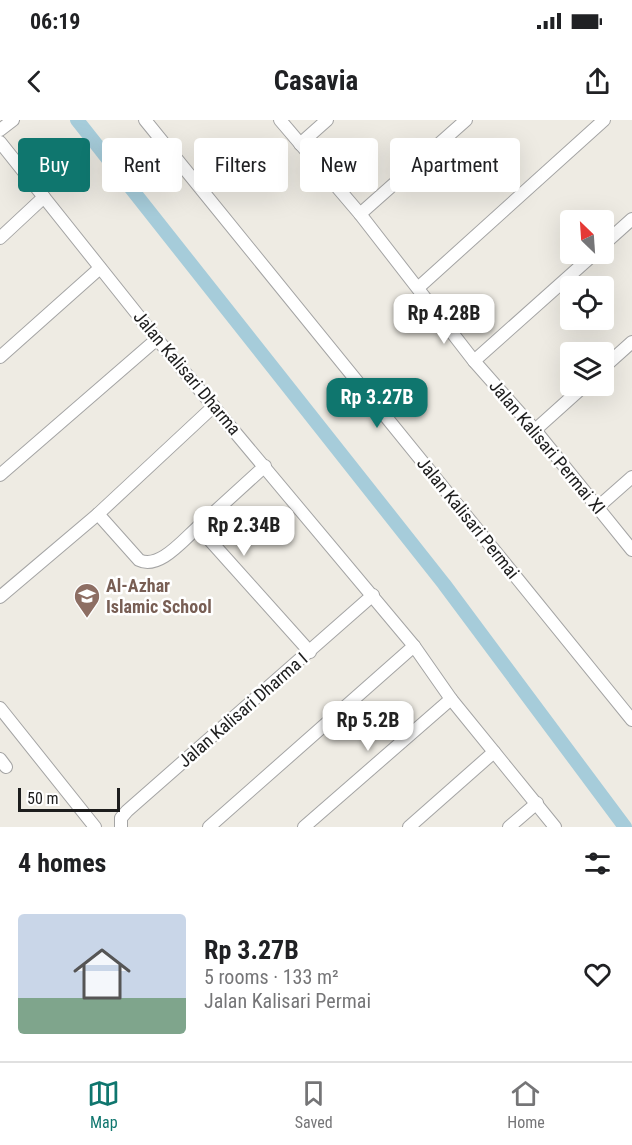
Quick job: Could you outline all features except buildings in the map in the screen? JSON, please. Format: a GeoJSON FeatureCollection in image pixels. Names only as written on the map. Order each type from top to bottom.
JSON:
{"type":"FeatureCollection","features":[{"type":"Feature","properties":{"kind":"street","name":"Jalan Kalisari Permai"},"geometry":{"type":"LineString","coordinates":[[145,120],[632,720]]}},
{"type":"Feature","properties":{"kind":"street","name":"Jalan Kalisari Permai XI"},"geometry":{"type":"LineString","coordinates":[[279,120],[300,144]]}},
{"type":"Feature","properties":{"kind":"street"},"geometry":{"type":"LineString","coordinates":[[307,138],[327,120]]}},
{"type":"Feature","properties":{"kind":"street"},"geometry":{"type":"LineString","coordinates":[[360,214],[466,120]]}},
{"type":"Feature","properties":{"kind":"street"},"geometry":{"type":"LineString","coordinates":[[419,288],[604,120]]}},
{"type":"Feature","properties":{"kind":"street"},"geometry":{"type":"LineString","coordinates":[[0,130],[12,121]]}},
{"type":"Feature","properties":{"kind":"street","name":"Jalan Kalisari Dharma"},"geometry":{"type":"LineString","coordinates":[[0,142],[157,339],[373,595],[414,646],[451,699],[555,827]]}},
{"type":"Feature","properties":{"kind":"street","name":"Jalan Kalisari Permai XI"},"geometry":{"type":"LineString","coordinates":[[341,192],[419,288],[474,361],[535,430],[632,550]]}},
{"type":"Feature","properties":{"kind":"street"},"geometry":{"type":"LineString","coordinates":[[0,238],[44,197]]}},
{"type":"Feature","properties":{"kind":"street"},"geometry":{"type":"LineString","coordinates":[[614,236],[632,219]]}},
{"type":"Feature","properties":{"kind":"street"},"geometry":{"type":"LineString","coordinates":[[474,361],[583,264]]}},
{"type":"Feature","properties":{"kind":"street"},"geometry":{"type":"LineString","coordinates":[[0,357],[100,268]]}},
{"type":"Feature","properties":{"kind":"street"},"geometry":{"type":"LineString","coordinates":[[0,475],[157,339]]}},
{"type":"Feature","properties":{"kind":"street"},"geometry":{"type":"LineString","coordinates":[[614,358],[632,342]]}},
{"type":"Feature","properties":{"kind":"street"},"geometry":{"type":"LineString","coordinates":[[535,430],[573,396]]}},
{"type":"Feature","properties":{"kind":"street"},"geometry":{"type":"LineString","coordinates":[[0,597],[98,514],[214,406]]}},
{"type":"Feature","properties":{"kind":"street"},"geometry":{"type":"LineString","coordinates":[[98,514],[139,560],[150,564],[198,527],[265,466]]}},
{"type":"Feature","properties":{"kind":"street"},"geometry":{"type":"LineString","coordinates":[[598,507],[632,477]]}},
{"type":"Feature","properties":{"kind":"street"},"geometry":{"type":"LineString","coordinates":[[198,527],[310,652]]}},
{"type":"Feature","properties":{"kind":"street","name":"Jalan Kalisari Dharma I"},"geometry":{"type":"LineString","coordinates":[[121,827],[121,818],[127,811],[373,595]]}},
{"type":"Feature","properties":{"kind":"street"},"geometry":{"type":"LineString","coordinates":[[209,827],[414,646]]}},
{"type":"Feature","properties":{"kind":"street"},"geometry":{"type":"LineString","coordinates":[[304,827],[451,699]]}},
{"type":"Feature","properties":{"kind":"street"},"geometry":{"type":"LineString","coordinates":[[0,708],[95,827]]}},
{"type":"Feature","properties":{"kind":"street"},"geometry":{"type":"LineString","coordinates":[[409,827],[494,752]]}},
{"type":"Feature","properties":{"kind":"street"},"geometry":{"type":"LineString","coordinates":[[509,827],[537,803]]}},
{"type":"Feature","properties":{"kind":"waterway"},"geometry":{"type":"LineString","coordinates":[[77,120],[444,584],[625,827]]}},
{"type":"Feature","properties":{"kind":"place","name":"Al-Azhar Islamic School"},"geometry":{"type":"Point","coordinates":[87,619]}}]}
